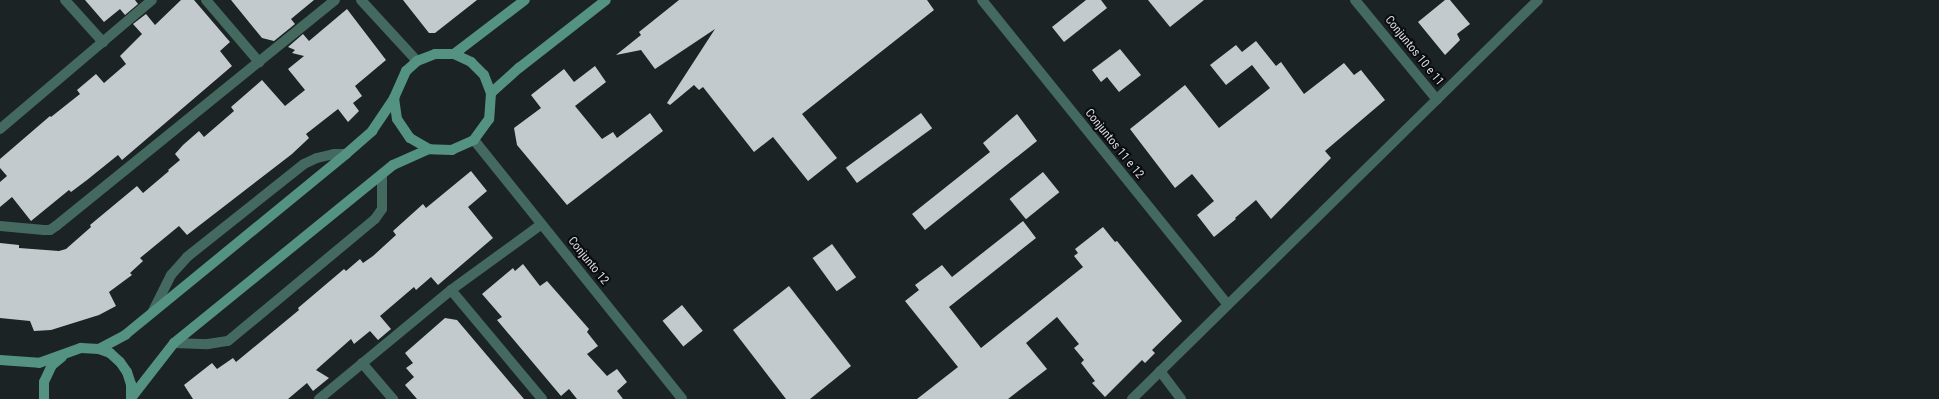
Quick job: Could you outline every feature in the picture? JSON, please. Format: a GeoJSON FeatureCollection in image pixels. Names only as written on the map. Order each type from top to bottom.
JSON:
{"type":"FeatureCollection","features":[{"type":"Feature","properties":{"kind":"street"},"geometry":{"type":"LineString","coordinates":[[65,0],[103,42]]}},
{"type":"Feature","properties":{"kind":"street"},"geometry":{"type":"LineString","coordinates":[[0,130],[152,0]]}},
{"type":"Feature","properties":{"kind":"street"},"geometry":{"type":"LineString","coordinates":[[206,0],[259,62]]}},
{"type":"Feature","properties":{"kind":"street"},"geometry":{"type":"LineString","coordinates":[[0,226],[50,230],[56,226],[335,0]]}},
{"type":"Feature","properties":{"kind":"street"},"geometry":{"type":"LineString","coordinates":[[362,0],[417,61]]}},
{"type":"Feature","properties":{"kind":"street"},"geometry":{"type":"LineString","coordinates":[[454,54],[525,0]]}},
{"type":"Feature","properties":{"kind":"street"},"geometry":{"type":"LineString","coordinates":[[491,93],[519,68],[606,0]]}},
{"type":"Feature","properties":{"kind":"street","name":"Conjuntos 11 e 12"},"geometry":{"type":"LineString","coordinates":[[982,0],[1227,304]]}},
{"type":"Feature","properties":{"kind":"street","name":"Conjuntos 10 e 11"},"geometry":{"type":"LineString","coordinates":[[1355,0],[1437,100]]}},
{"type":"Feature","properties":{"kind":"street"},"geometry":{"type":"LineString","coordinates":[[1132,399],[1538,0]]}},
{"type":"Feature","properties":{"kind":"street"},"geometry":{"type":"LineString","coordinates":[[99,349],[125,334],[346,154],[372,131],[394,98],[406,71],[417,61],[435,54],[454,54],[471,62],[484,75],[491,93],[489,119],[474,140],[452,150],[428,149],[393,165],[174,343],[132,398]]}},
{"type":"Feature","properties":{"kind":"street"},"geometry":{"type":"LineString","coordinates":[[394,98],[397,119],[410,138],[428,149]]}},
{"type":"Feature","properties":{"kind":"street","name":"Conjunto 12"},"geometry":{"type":"LineString","coordinates":[[474,140],[682,399]]}},
{"type":"Feature","properties":{"kind":"street"},"geometry":{"type":"LineString","coordinates":[[153,311],[171,274],[187,257],[304,164],[317,158],[334,154],[346,154]]}},
{"type":"Feature","properties":{"kind":"street"},"geometry":{"type":"LineString","coordinates":[[174,343],[208,344],[228,341],[375,219],[382,209],[382,174]]}},
{"type":"Feature","properties":{"kind":"street"},"geometry":{"type":"LineString","coordinates":[[319,399],[451,290],[542,224]]}},
{"type":"Feature","properties":{"kind":"street"},"geometry":{"type":"LineString","coordinates":[[451,290],[542,399]]}},
{"type":"Feature","properties":{"kind":"street"},"geometry":{"type":"LineString","coordinates":[[0,360],[38,363],[81,348],[99,349],[110,354],[120,362],[127,372],[131,384],[132,398]]}},
{"type":"Feature","properties":{"kind":"street"},"geometry":{"type":"LineString","coordinates":[[44,399],[44,382],[52,365],[65,354]]}},
{"type":"Feature","properties":{"kind":"street"},"geometry":{"type":"LineString","coordinates":[[362,363],[393,399]]}},
{"type":"Feature","properties":{"kind":"street"},"geometry":{"type":"LineString","coordinates":[[1160,371],[1182,399]]}},
{"type":"Feature","properties":{"kind":"building"},"geometry":{"type":"Polygon","coordinates":[[[85,0],[135,0],[138,4],[125,15],[120,9],[104,22],[85,0]]]}},
{"type":"Feature","properties":{"kind":"building"},"geometry":{"type":"Polygon","coordinates":[[[181,0],[194,0],[230,42],[220,51],[232,66],[122,160],[118,155],[71,192],[69,190],[31,221],[12,197],[0,207],[0,182],[7,176],[0,168],[0,159],[50,116],[51,117],[80,94],[77,90],[96,74],[104,83],[126,64],[120,56],[142,34],[133,24],[146,14],[155,25],[181,0]]]}},
{"type":"Feature","properties":{"kind":"building"},"geometry":{"type":"Polygon","coordinates":[[[231,0],[314,0],[291,19],[295,24],[274,41],[262,38],[231,0]]]}},
{"type":"Feature","properties":{"kind":"building"},"geometry":{"type":"Polygon","coordinates":[[[403,0],[477,0],[435,33],[429,33],[403,0]]]}},
{"type":"Feature","properties":{"kind":"building"},"geometry":{"type":"Polygon","coordinates":[[[679,0],[927,0],[934,10],[802,114],[837,158],[808,181],[773,137],[754,152],[703,87],[699,90],[694,85],[670,105],[667,103],[715,29],[655,69],[641,50],[616,55],[641,35],[639,32],[679,0]]]}},
{"type":"Feature","properties":{"kind":"building"},"geometry":{"type":"Polygon","coordinates":[[[1086,0],[1101,0],[1107,8],[1064,42],[1052,27],[1086,0]]]}},
{"type":"Feature","properties":{"kind":"building"},"geometry":{"type":"Polygon","coordinates":[[[1148,0],[1204,0],[1170,27],[1148,0]]]}},
{"type":"Feature","properties":{"kind":"building"},"geometry":{"type":"Polygon","coordinates":[[[1445,0],[1450,0],[1470,24],[1457,34],[1460,40],[1445,55],[1418,22],[1445,0]]]}},
{"type":"Feature","properties":{"kind":"building"},"geometry":{"type":"Polygon","coordinates":[[[347,9],[386,60],[355,86],[362,96],[353,103],[359,111],[348,122],[338,109],[306,134],[309,138],[292,154],[187,235],[179,226],[140,258],[143,261],[130,273],[132,275],[109,292],[116,306],[99,315],[51,330],[34,331],[30,321],[0,318],[0,243],[19,245],[19,248],[59,251],[66,249],[91,227],[90,225],[137,186],[143,193],[169,171],[168,170],[180,160],[175,154],[183,145],[199,131],[204,137],[234,111],[231,107],[262,80],[285,106],[305,90],[288,69],[304,56],[292,53],[295,50],[288,47],[303,34],[309,41],[347,9]]]}},
{"type":"Feature","properties":{"kind":"building"},"geometry":{"type":"Polygon","coordinates":[[[1256,41],[1276,66],[1281,62],[1304,94],[1344,63],[1354,75],[1361,70],[1385,100],[1325,151],[1331,158],[1271,219],[1256,200],[1214,237],[1197,215],[1214,201],[1192,174],[1175,188],[1130,129],[1185,85],[1219,128],[1270,88],[1252,65],[1226,85],[1210,65],[1236,45],[1242,52],[1256,41]]]}},
{"type":"Feature","properties":{"kind":"building"},"geometry":{"type":"Polygon","coordinates":[[[1120,49],[1141,75],[1119,92],[1107,77],[1101,82],[1092,70],[1120,49]]]}},
{"type":"Feature","properties":{"kind":"building"},"geometry":{"type":"Polygon","coordinates":[[[595,66],[606,82],[575,106],[602,139],[613,132],[617,138],[650,113],[663,131],[567,205],[517,145],[514,128],[541,108],[531,95],[564,69],[574,82],[595,66]]]}},
{"type":"Feature","properties":{"kind":"building"},"geometry":{"type":"Polygon","coordinates":[[[921,113],[932,128],[857,183],[846,168],[921,113]]]}},
{"type":"Feature","properties":{"kind":"building"},"geometry":{"type":"Polygon","coordinates":[[[1017,114],[1037,141],[925,230],[912,214],[990,152],[983,143],[1017,114]]]}},
{"type":"Feature","properties":{"kind":"building"},"geometry":{"type":"Polygon","coordinates":[[[471,171],[487,191],[468,207],[493,238],[438,285],[431,277],[416,290],[414,287],[380,316],[391,329],[378,340],[370,331],[354,344],[351,339],[316,370],[329,378],[313,391],[307,383],[288,399],[193,399],[184,385],[212,363],[217,369],[233,358],[236,362],[299,310],[298,308],[344,269],[346,271],[360,259],[363,263],[373,256],[396,235],[393,231],[423,204],[426,208],[471,171]]]}},
{"type":"Feature","properties":{"kind":"building"},"geometry":{"type":"Polygon","coordinates":[[[1043,172],[1059,192],[1026,219],[1010,199],[1043,172]]]}},
{"type":"Feature","properties":{"kind":"building"},"geometry":{"type":"Polygon","coordinates":[[[1023,221],[1036,238],[949,307],[981,348],[1083,267],[1074,256],[1078,253],[1075,249],[1103,227],[1115,242],[1117,241],[1182,321],[1152,350],[1155,353],[1145,363],[1142,360],[1105,397],[1092,383],[1095,381],[1081,363],[1084,360],[1074,348],[1079,344],[1057,317],[1026,343],[1047,369],[1008,399],[917,399],[958,367],[905,301],[919,290],[915,285],[942,265],[952,277],[1023,221]]]}},
{"type":"Feature","properties":{"kind":"building"},"geometry":{"type":"Polygon","coordinates":[[[832,244],[856,277],[837,291],[813,258],[832,244]]]}},
{"type":"Feature","properties":{"kind":"building"},"geometry":{"type":"Polygon","coordinates":[[[523,264],[540,286],[547,281],[589,329],[587,332],[598,346],[587,354],[607,376],[617,369],[627,382],[617,391],[623,399],[577,399],[569,389],[561,396],[497,320],[502,317],[482,294],[513,268],[515,271],[523,264]]]}},
{"type":"Feature","properties":{"kind":"building"},"geometry":{"type":"Polygon","coordinates":[[[789,286],[851,366],[810,399],[786,399],[733,330],[789,286]]]}},
{"type":"Feature","properties":{"kind":"building"},"geometry":{"type":"Polygon","coordinates":[[[682,305],[703,331],[683,346],[663,321],[682,305]]]}},
{"type":"Feature","properties":{"kind":"building"},"geometry":{"type":"Polygon","coordinates":[[[445,318],[457,320],[524,399],[417,399],[405,385],[414,377],[406,368],[413,363],[405,353],[445,318]]]}}]}
